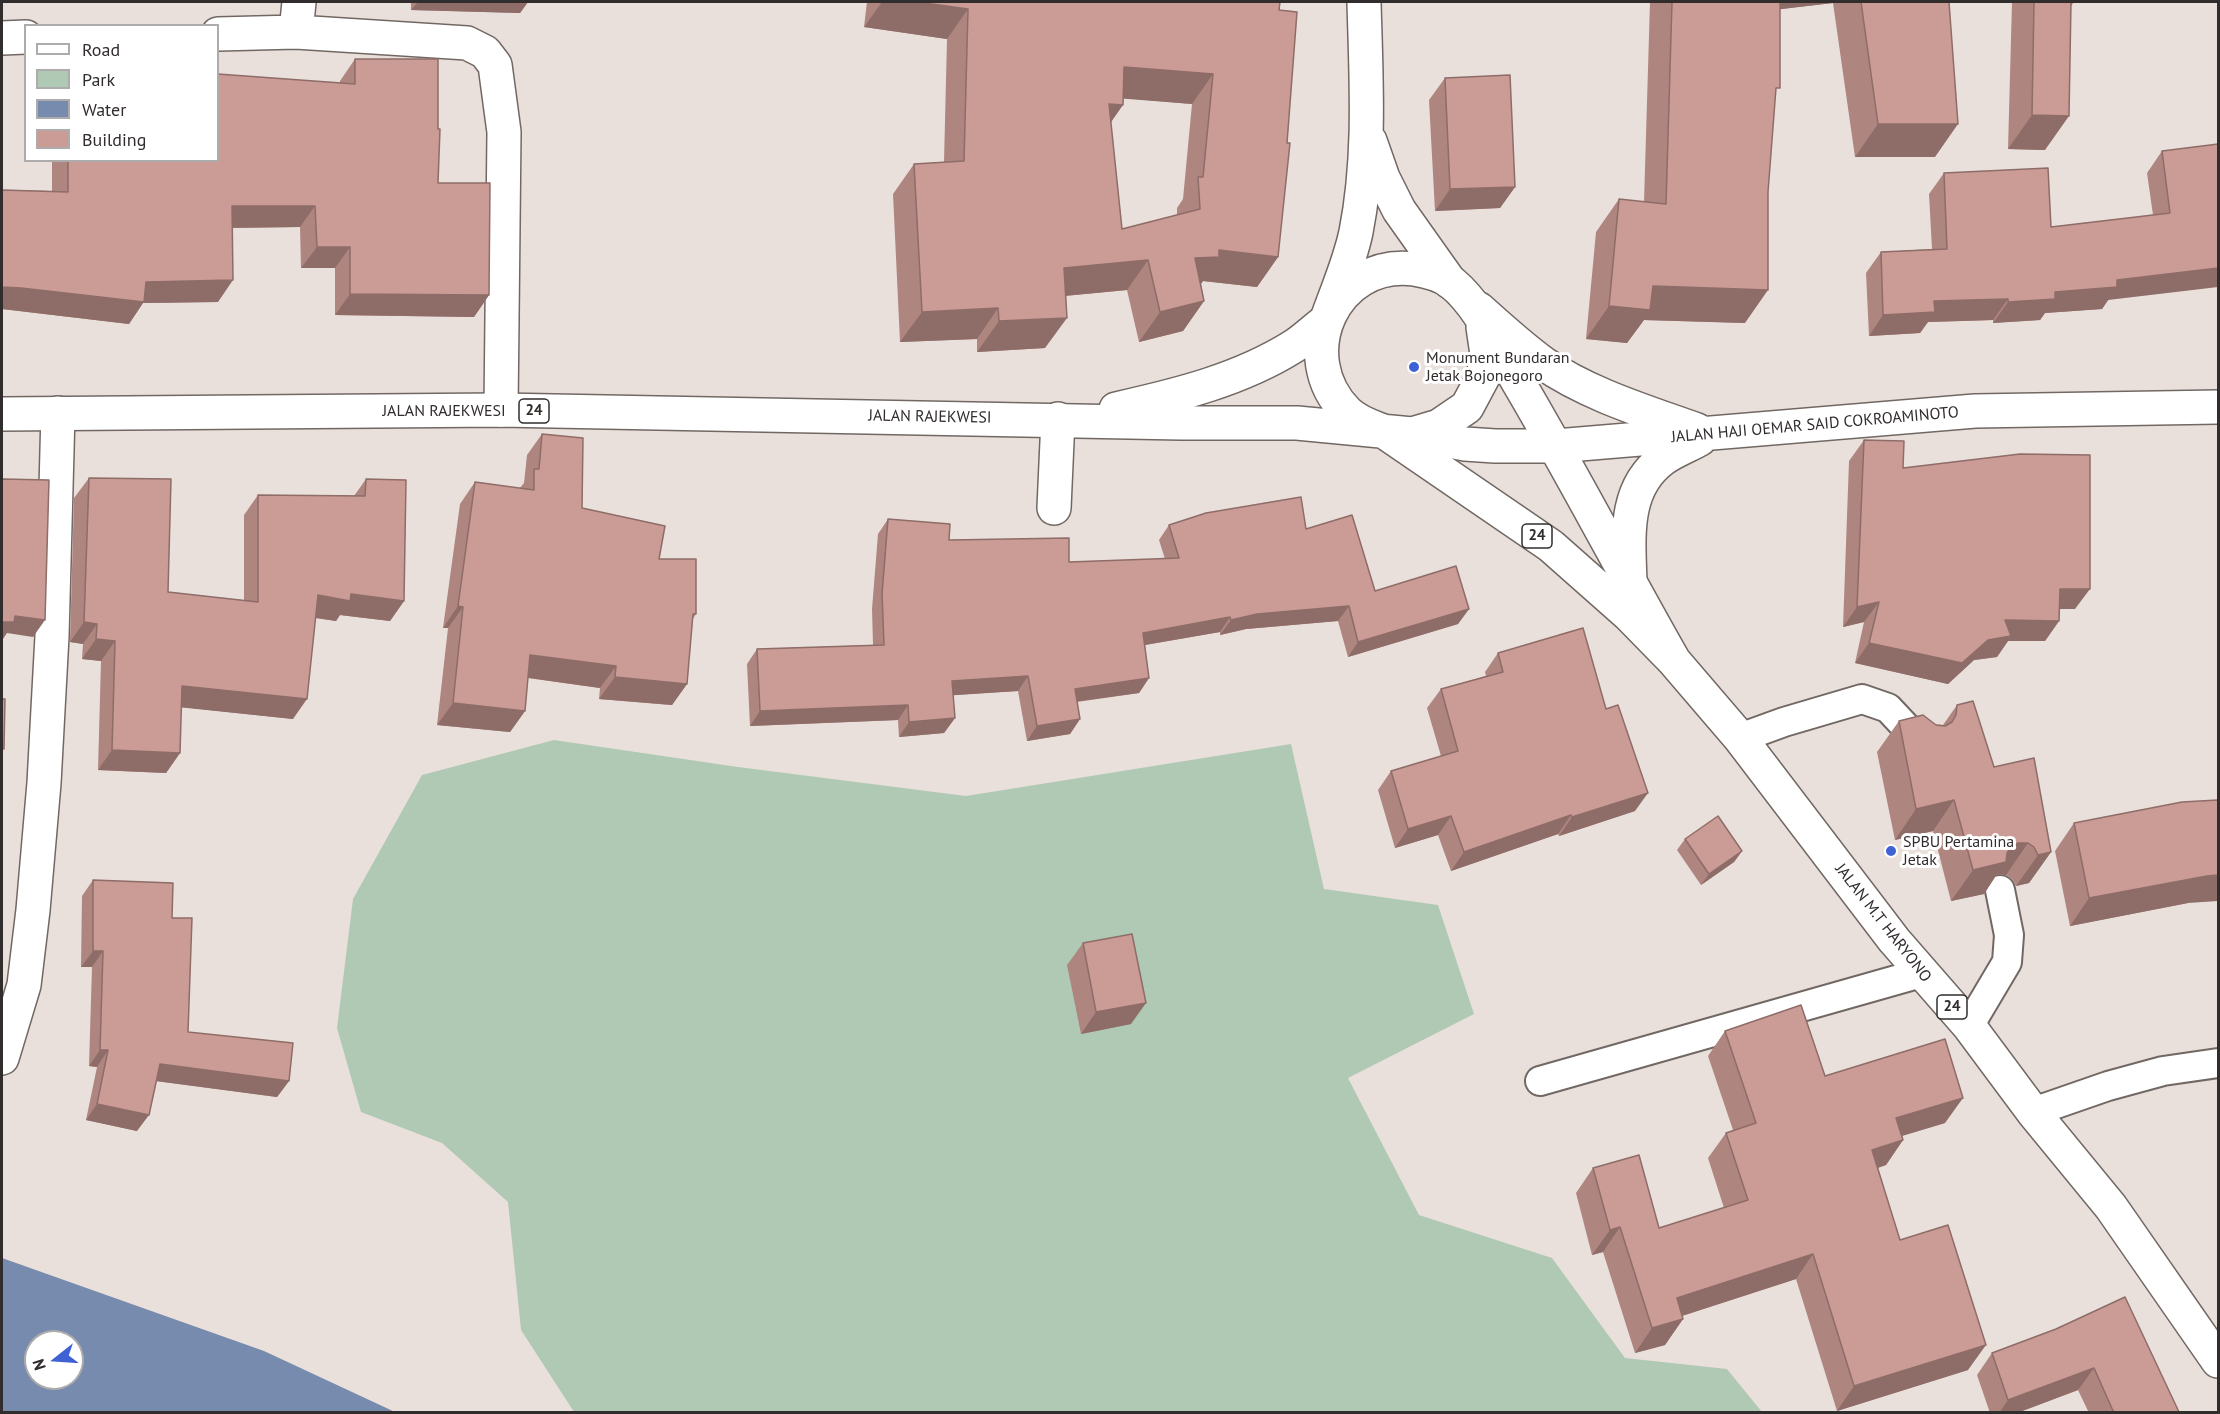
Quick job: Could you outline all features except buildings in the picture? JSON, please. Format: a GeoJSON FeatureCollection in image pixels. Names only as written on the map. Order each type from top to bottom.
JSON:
{"type":"FeatureCollection","features":[{"type":"Feature","properties":{"kind":"main road"},"geometry":{"type":"LineString","coordinates":[[1365,2],[1366,130],[1356,231],[1327,320],[1322,339],[1321,359],[1330,388],[1348,413],[1365,424],[1397,433],[1440,426],[1467,406],[1483,378],[1487,354],[1484,330],[1461,292],[1399,210],[1383,178],[1366,130]]}},
{"type":"Feature","properties":{"kind":"main road"},"geometry":{"type":"LineString","coordinates":[[219,34],[297,17],[467,43],[485,52],[495,64],[504,132],[501,410]]}},
{"type":"Feature","properties":{"kind":"main road"},"geometry":{"type":"LineString","coordinates":[[2,38],[24,37]]}},
{"type":"Feature","properties":{"kind":"main road","name":"24"},"geometry":{"type":"LineString","coordinates":[[1063,420],[1170,397],[1222,381],[1254,368],[1296,345],[1327,320],[1333,308],[1350,287],[1373,273],[1399,268],[1426,271],[1461,292],[1556,446],[1674,661]]}},
{"type":"Feature","properties":{"kind":"main road"},"geometry":{"type":"LineString","coordinates":[[1461,292],[1544,364],[1651,414],[1710,434]]}},
{"type":"Feature","properties":{"kind":"main road","name":"JALAN HAJI OEMAR SAID COKROAMINOTO"},"geometry":{"type":"LineString","coordinates":[[1397,433],[1465,444],[1556,446],[1975,411],[2218,407]]}},
{"type":"Feature","properties":{"kind":"main road","name":"JALAN RAJEKWESI"},"geometry":{"type":"LineString","coordinates":[[2,414],[501,410],[1063,420]]}},
{"type":"Feature","properties":{"kind":"main road"},"geometry":{"type":"LineString","coordinates":[[2,1058],[24,985],[38,853],[52,636],[58,413]]}},
{"type":"Feature","properties":{"kind":"main road"},"geometry":{"type":"LineString","coordinates":[[1054,508],[1063,420]]}},
{"type":"Feature","properties":{"kind":"main road","name":"24"},"geometry":{"type":"LineString","coordinates":[[1063,420],[1297,423],[1397,433],[1551,546],[1629,615],[1674,661]]}},
{"type":"Feature","properties":{"kind":"main road"},"geometry":{"type":"LineString","coordinates":[[1630,584],[1628,527],[1632,503],[1642,480],[1662,459],[1710,434]]}},
{"type":"Feature","properties":{"kind":"main road","name":"JALAN M.T HARYONO"},"geometry":{"type":"LineString","coordinates":[[1674,661],[1740,738],[1921,973],[1969,1026],[2033,1112],[2111,1207],[2218,1361]]}},
{"type":"Feature","properties":{"kind":"lane"},"geometry":{"type":"LineString","coordinates":[[1740,738],[1784,722],[1862,699],[1888,708],[1919,741]]}},
{"type":"Feature","properties":{"kind":"lane"},"geometry":{"type":"LineString","coordinates":[[1969,1026],[2007,962],[2009,935],[2000,890]]}},
{"type":"Feature","properties":{"kind":"lane"},"geometry":{"type":"LineString","coordinates":[[1540,1081],[1921,973]]}},
{"type":"Feature","properties":{"kind":"lane"},"geometry":{"type":"LineString","coordinates":[[2033,1112],[2108,1086],[2163,1071],[2218,1063]]}},
{"type":"Feature","properties":{"kind":"green space"},"geometry":{"type":"Polygon","coordinates":[[[554,740],[738,767],[966,796],[1291,744],[1324,889],[1438,905],[1474,1014],[1348,1078],[1419,1215],[1552,1258],[1625,1358],[1727,1369],[1762,1412],[574,1412],[521,1330],[508,1202],[442,1143],[361,1112],[337,1028],[353,899],[422,775],[554,740]]]}},
{"type":"Feature","properties":{"kind":"water"},"geometry":{"type":"Polygon","coordinates":[[[2,1258],[264,1351],[395,1412],[2,1412],[2,1258]]]}},
{"type":"Feature","properties":{"kind":"place","name":"Monument Bundaran Jetak Bojonegoro"},"geometry":{"type":"Point","coordinates":[1414,367]}},
{"type":"Feature","properties":{"kind":"place","name":"SPBU Pertamina Jetak"},"geometry":{"type":"Point","coordinates":[1891,851]}}]}
